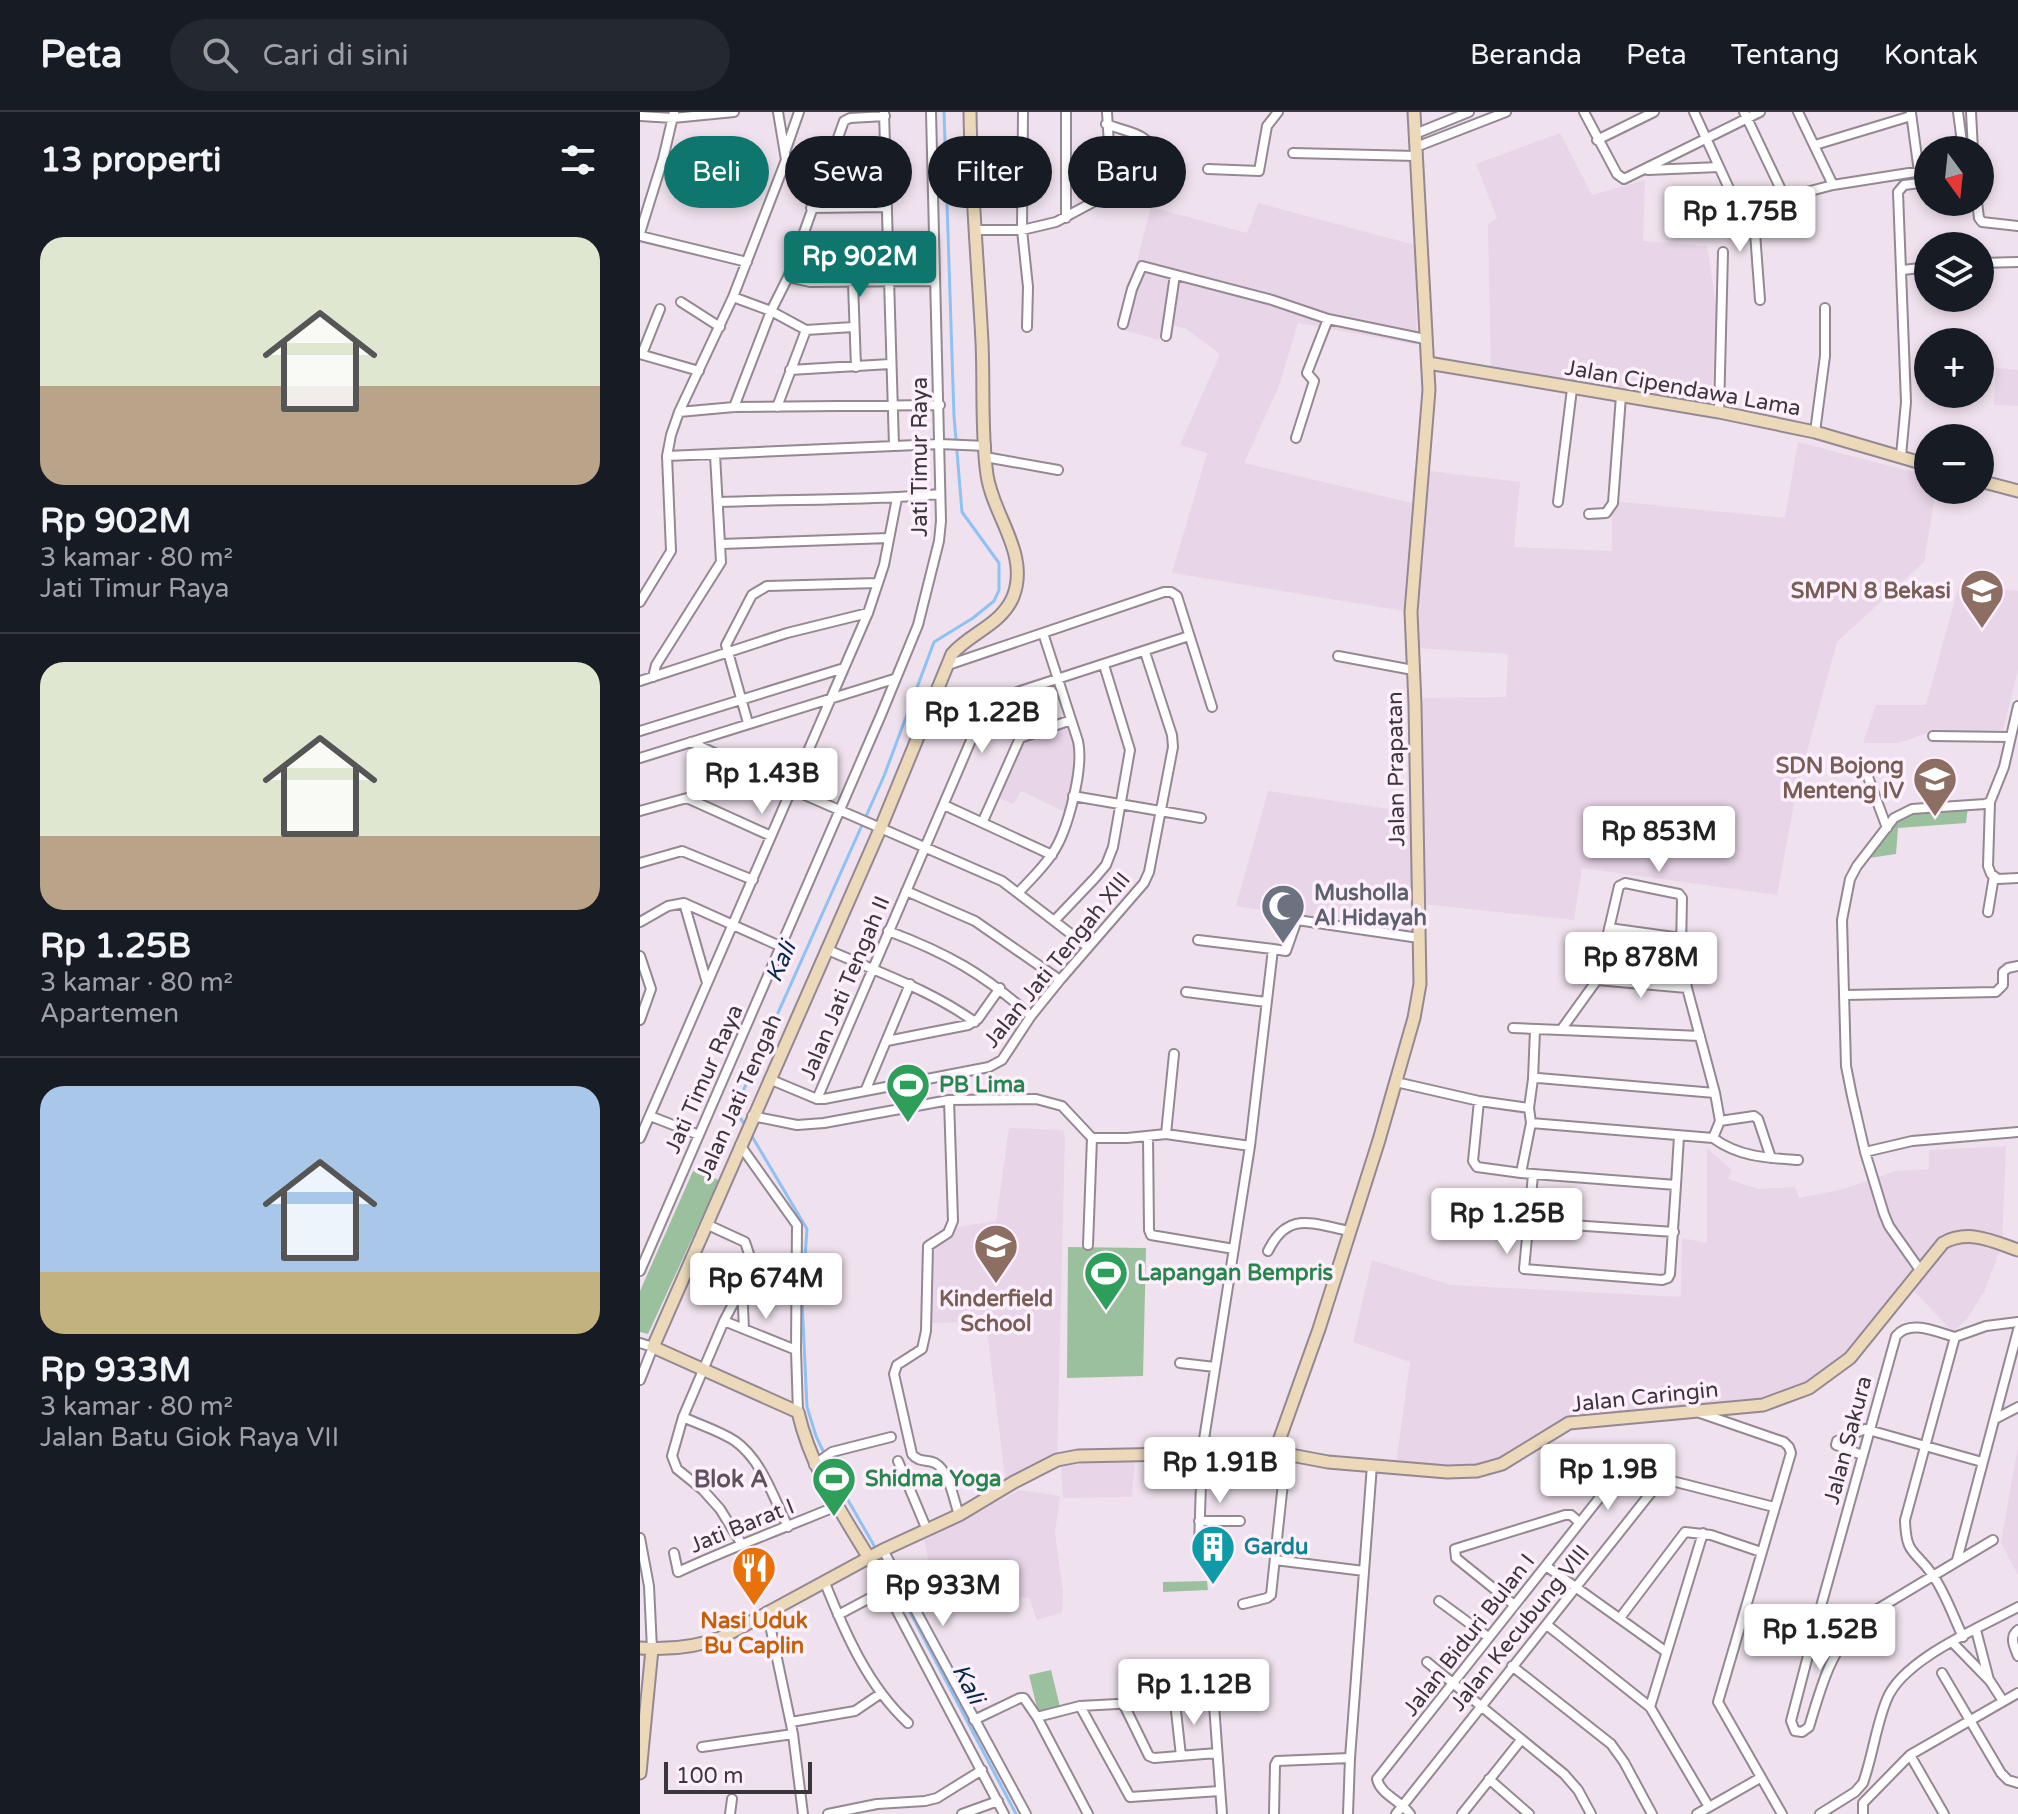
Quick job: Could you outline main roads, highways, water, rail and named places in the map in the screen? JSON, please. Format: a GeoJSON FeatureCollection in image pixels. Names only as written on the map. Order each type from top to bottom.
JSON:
{"type":"FeatureCollection","features":[{"type":"Feature","properties":{"kind":"main road","name":"Jalan Jati Tengah"},"geometry":{"type":"LineString","coordinates":[[876,1554],[837,1506],[821,1459],[804,1440],[798,1412],[653,1347],[952,654],[1002,614],[1013,596],[1017,576],[1013,547],[987,479],[970,112]]}},
{"type":"Feature","properties":{"kind":"main road","name":"Jalan Prapatan"},"geometry":{"type":"LineString","coordinates":[[1280,1454],[1417,1005],[1419,938],[1411,612],[1429,390],[1414,112]]}},
{"type":"Feature","properties":{"kind":"main road","name":"Jalan Cipendawa Lama"},"geometry":{"type":"LineString","coordinates":[[1428,363],[1719,412],[1815,432],[1914,460]]}},
{"type":"Feature","properties":{"kind":"main road"},"geometry":{"type":"LineString","coordinates":[[1994,485],[2018,491]]}},
{"type":"Feature","properties":{"kind":"main road","name":"Jalan Caringin"},"geometry":{"type":"LineString","coordinates":[[646,1648],[706,1643],[723,1637],[876,1554],[959,1515],[1057,1460],[1113,1454],[1280,1454],[1328,1462],[1447,1472],[1477,1471],[1502,1464],[1569,1423],[1763,1405],[1809,1388],[1850,1358],[1943,1243],[1956,1236],[1972,1235],[2018,1250]]}},
{"type":"Feature","properties":{"kind":"main road"},"geometry":{"type":"LineString","coordinates":[[640,1773],[646,1648]]}},
{"type":"Feature","properties":{"kind":"waterway","name":"Kali"},"geometry":{"type":"LineString","coordinates":[[746,1127],[735,1109],[884,776],[934,642],[973,618],[994,601],[999,590],[999,563],[962,512],[954,416],[944,112]]}},
{"type":"Feature","properties":{"kind":"waterway","name":"Kali"},"geometry":{"type":"LineString","coordinates":[[750,1133],[807,1229],[802,1300],[807,1407],[816,1436],[837,1481],[876,1549]]}},
{"type":"Feature","properties":{"kind":"waterway","name":"Kali"},"geometry":{"type":"LineString","coordinates":[[880,1555],[1016,1814]]}},
{"type":"Feature","properties":{"kind":"place","name":"SMPN 8 Bekasi"},"geometry":{"type":"Point","coordinates":[1982,630]}},
{"type":"Feature","properties":{"kind":"place","name":"SDN Bojong Menteng IV"},"geometry":{"type":"Point","coordinates":[1935,818]}},
{"type":"Feature","properties":{"kind":"place","name":"Musholla Al Hidayah"},"geometry":{"type":"Point","coordinates":[1283,945]}},
{"type":"Feature","properties":{"kind":"place","name":"PB Lima"},"geometry":{"type":"Point","coordinates":[908,1124]}},
{"type":"Feature","properties":{"kind":"place","name":"Kinderfield School"},"geometry":{"type":"Point","coordinates":[996,1285]}},
{"type":"Feature","properties":{"kind":"place","name":"Lapangan Bempris"},"geometry":{"type":"Point","coordinates":[1106,1312]}},
{"type":"Feature","properties":{"kind":"place","name":"Shidma Yoga"},"geometry":{"type":"Point","coordinates":[834,1518]}},
{"type":"Feature","properties":{"kind":"place","name":"Gardu"},"geometry":{"type":"Point","coordinates":[1213,1586]}},
{"type":"Feature","properties":{"kind":"place","name":"Nasi Uduk Bu Caplin"},"geometry":{"type":"Point","coordinates":[754,1607]}},
{"type":"Feature","properties":{"kind":"district","name":"Blok A"},"geometry":{"type":"Point","coordinates":[731,1479]}}]}
